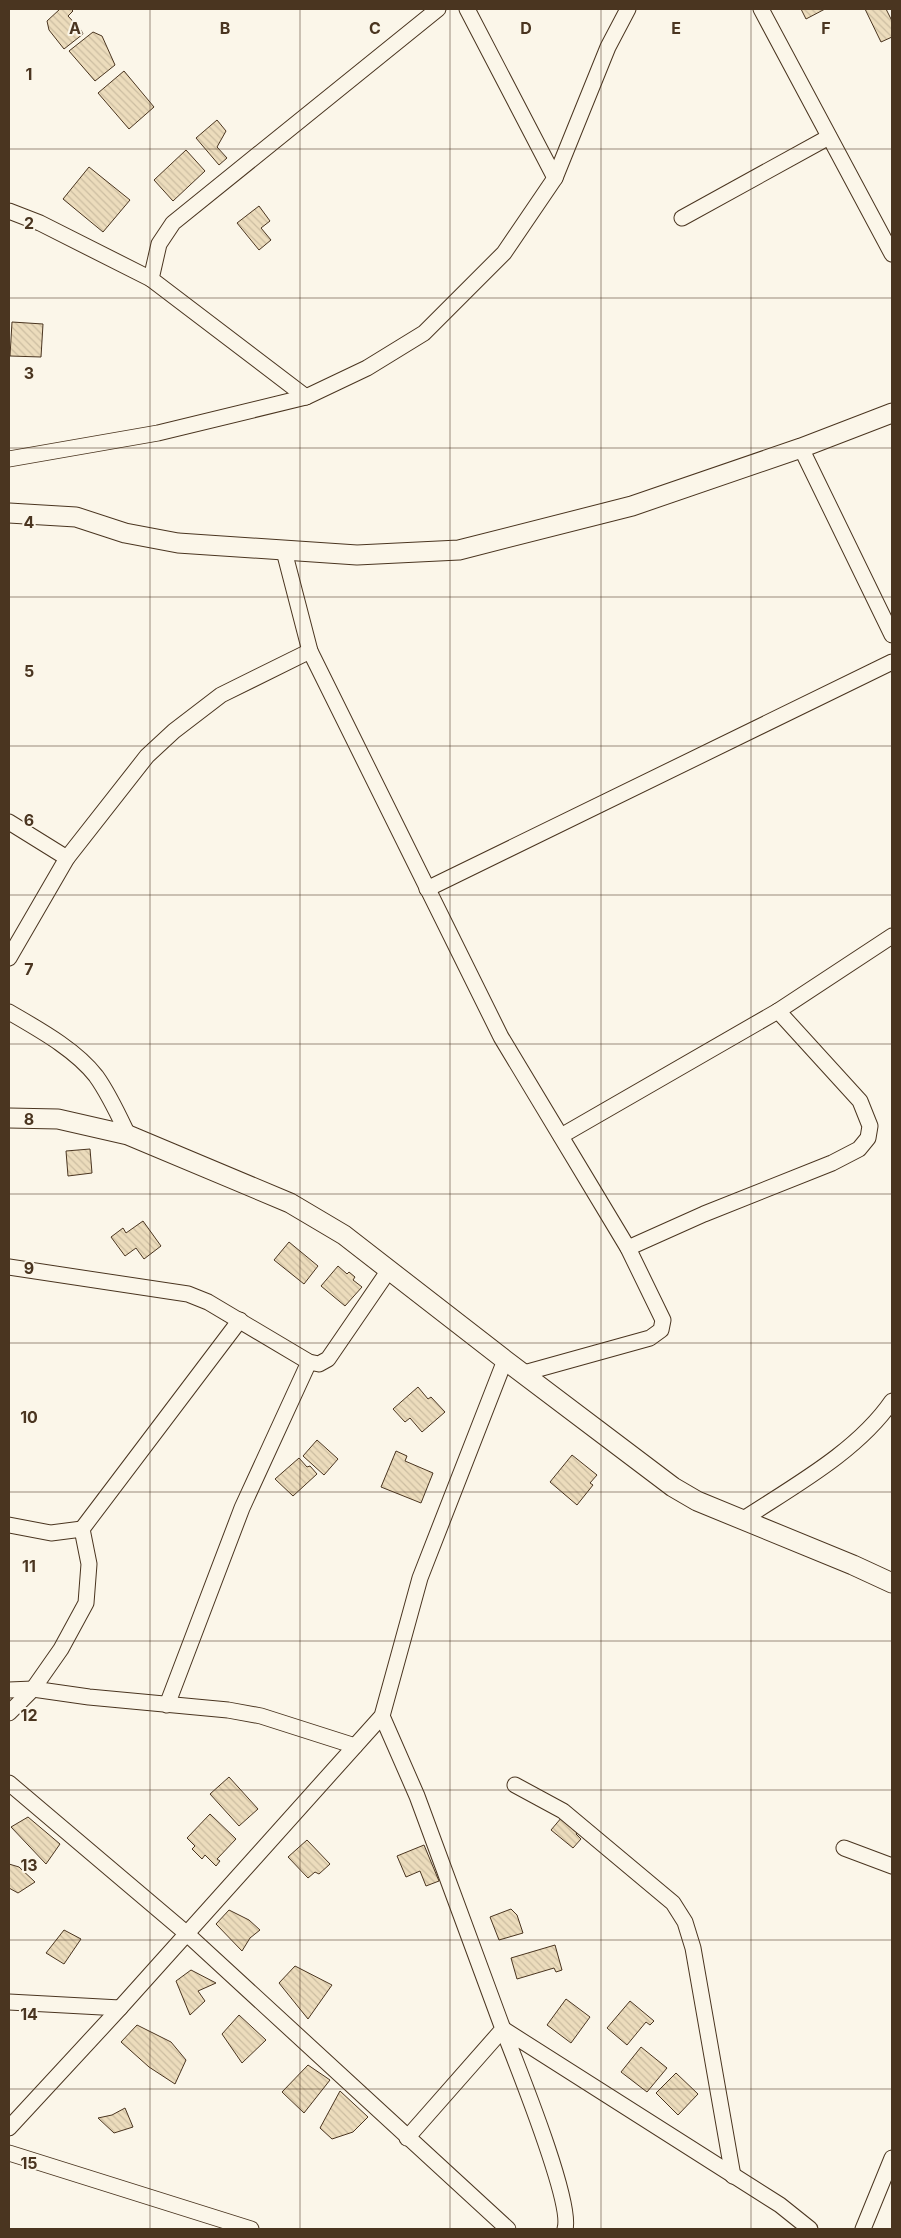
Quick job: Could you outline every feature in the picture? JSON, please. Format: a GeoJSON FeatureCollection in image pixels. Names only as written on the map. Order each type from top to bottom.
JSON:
{"type":"FeatureCollection","features":[{"type":"Feature","properties":{"kind":"street"},"geometry":{"type":"LineString","coordinates":[[151,279],[159,244],[173,223],[438,9]]}},
{"type":"Feature","properties":{"kind":"street"},"geometry":{"type":"LineString","coordinates":[[467,9],[555,178]]}},
{"type":"Feature","properties":{"kind":"street"},"geometry":{"type":"LineString","coordinates":[[9,459],[158,433],[306,397],[367,368],[424,333],[504,253],[555,178],[608,47],[628,9]]}},
{"type":"Feature","properties":{"kind":"street"},"geometry":{"type":"LineString","coordinates":[[761,9],[892,254]]}},
{"type":"Feature","properties":{"kind":"street"},"geometry":{"type":"LineString","coordinates":[[682,218],[829,137]]}},
{"type":"Feature","properties":{"kind":"street"},"geometry":{"type":"LineString","coordinates":[[9,211],[40,223],[151,279],[306,397]]}},
{"type":"Feature","properties":{"kind":"street"},"geometry":{"type":"LineString","coordinates":[[9,513],[76,517],[125,534],[178,543],[357,555],[459,550],[632,506],[801,448],[892,413]]}},
{"type":"Feature","properties":{"kind":"street"},"geometry":{"type":"LineString","coordinates":[[801,448],[892,635]]}},
{"type":"Feature","properties":{"kind":"street"},"geometry":{"type":"LineString","coordinates":[[284,551],[310,651],[501,1038],[628,1248],[661,1314],[663,1326],[661,1330],[650,1338],[524,1373]]}},
{"type":"Feature","properties":{"kind":"street"},"geometry":{"type":"LineString","coordinates":[[9,958],[67,858],[147,756],[174,731],[221,695],[310,651]]}},
{"type":"Feature","properties":{"kind":"street"},"geometry":{"type":"LineString","coordinates":[[428,888],[892,662]]}},
{"type":"Feature","properties":{"kind":"street"},"geometry":{"type":"LineString","coordinates":[[9,822],[67,858]]}},
{"type":"Feature","properties":{"kind":"street"},"geometry":{"type":"LineString","coordinates":[[561,1136],[778,1011],[892,936]]}},
{"type":"Feature","properties":{"kind":"street"},"geometry":{"type":"LineString","coordinates":[[628,1248],[704,1214],[832,1164],[859,1148],[868,1138],[870,1126],[860,1101],[778,1011]]}},
{"type":"Feature","properties":{"kind":"street"},"geometry":{"type":"LineString","coordinates":[[9,1012],[71,1052],[95,1075],[113,1102],[128,1134]]}},
{"type":"Feature","properties":{"kind":"street"},"geometry":{"type":"LineString","coordinates":[[9,1118],[58,1119],[128,1134],[290,1203],[344,1235],[673,1487],[697,1501],[892,1583]]}},
{"type":"Feature","properties":{"kind":"street"},"geometry":{"type":"LineString","coordinates":[[9,1267],[188,1294],[208,1302],[309,1362],[319,1364],[328,1359],[389,1270]]}},
{"type":"Feature","properties":{"kind":"street"},"geometry":{"type":"LineString","coordinates":[[9,1525],[51,1534],[82,1529],[240,1320]]}},
{"type":"Feature","properties":{"kind":"street"},"geometry":{"type":"LineString","coordinates":[[9,2128],[120,2008],[382,1716],[420,1578],[505,1360]]}},
{"type":"Feature","properties":{"kind":"street"},"geometry":{"type":"LineString","coordinates":[[167,1704],[242,1508],[309,1362]]}},
{"type":"Feature","properties":{"kind":"street"},"geometry":{"type":"LineString","coordinates":[[742,1520],[811,1475],[845,1449],[875,1423],[892,1401]]}},
{"type":"Feature","properties":{"kind":"street"},"geometry":{"type":"LineString","coordinates":[[9,1713],[33,1689],[61,1649],[86,1603],[89,1564],[82,1529]]}},
{"type":"Feature","properties":{"kind":"street"},"geometry":{"type":"LineString","coordinates":[[9,1690],[33,1689],[88,1697],[228,1710],[261,1716],[355,1746]]}},
{"type":"Feature","properties":{"kind":"street"},"geometry":{"type":"LineString","coordinates":[[382,1716],[417,1796],[540,2128],[562,2196],[565,2229]]}},
{"type":"Feature","properties":{"kind":"street"},"geometry":{"type":"LineString","coordinates":[[9,1783],[186,1933],[508,2229]]}},
{"type":"Feature","properties":{"kind":"street"},"geometry":{"type":"LineString","coordinates":[[516,1785],[563,1811],[673,1903],[685,1922],[698,1976],[733,2176]]}},
{"type":"Feature","properties":{"kind":"street"},"geometry":{"type":"LineString","coordinates":[[844,1848],[892,1866]]}},
{"type":"Feature","properties":{"kind":"street"},"geometry":{"type":"LineString","coordinates":[[9,2002],[120,2008]]}},
{"type":"Feature","properties":{"kind":"street"},"geometry":{"type":"LineString","coordinates":[[407,2138],[503,2029]]}},
{"type":"Feature","properties":{"kind":"street"},"geometry":{"type":"LineString","coordinates":[[503,2029],[780,2205],[810,2229]]}},
{"type":"Feature","properties":{"kind":"street"},"geometry":{"type":"LineString","coordinates":[[9,2153],[251,2229]]}},
{"type":"Feature","properties":{"kind":"street"},"geometry":{"type":"LineString","coordinates":[[863,2229],[892,2158]]}},
{"type":"Feature","properties":{"kind":"building"},"geometry":{"type":"Polygon","coordinates":[[[60,9],[71,9],[73,11],[68,16],[83,34],[64,49],[49,30],[47,21],[60,9]]]}},
{"type":"Feature","properties":{"kind":"building"},"geometry":{"type":"Polygon","coordinates":[[[801,9],[825,9],[806,19],[801,9]]]}},
{"type":"Feature","properties":{"kind":"building"},"geometry":{"type":"Polygon","coordinates":[[[865,9],[886,9],[892,21],[892,37],[881,42],[865,9]]]}},
{"type":"Feature","properties":{"kind":"building"},"geometry":{"type":"Polygon","coordinates":[[[93,32],[102,36],[115,65],[95,81],[69,51],[93,32]]]}},
{"type":"Feature","properties":{"kind":"building"},"geometry":{"type":"Polygon","coordinates":[[[124,71],[154,107],[129,129],[98,93],[124,71]]]}},
{"type":"Feature","properties":{"kind":"building"},"geometry":{"type":"Polygon","coordinates":[[[217,120],[226,131],[217,147],[227,158],[219,165],[196,138],[217,120]]]}},
{"type":"Feature","properties":{"kind":"building"},"geometry":{"type":"Polygon","coordinates":[[[186,150],[205,171],[173,201],[154,180],[186,150]]]}},
{"type":"Feature","properties":{"kind":"building"},"geometry":{"type":"Polygon","coordinates":[[[89,167],[130,200],[103,232],[63,199],[89,167]]]}},
{"type":"Feature","properties":{"kind":"building"},"geometry":{"type":"Polygon","coordinates":[[[259,206],[270,221],[261,228],[271,240],[259,250],[237,223],[259,206]]]}},
{"type":"Feature","properties":{"kind":"building"},"geometry":{"type":"Polygon","coordinates":[[[12,322],[43,324],[41,357],[10,356],[12,322]]]}},
{"type":"Feature","properties":{"kind":"building"},"geometry":{"type":"Polygon","coordinates":[[[90,1149],[92,1173],[68,1176],[66,1151],[90,1149]]]}},
{"type":"Feature","properties":{"kind":"building"},"geometry":{"type":"Polygon","coordinates":[[[143,1221],[161,1246],[144,1259],[136,1248],[125,1256],[111,1237],[123,1228],[126,1233],[143,1221]]]}},
{"type":"Feature","properties":{"kind":"building"},"geometry":{"type":"Polygon","coordinates":[[[289,1242],[318,1266],[304,1284],[274,1260],[289,1242]]]}},
{"type":"Feature","properties":{"kind":"building"},"geometry":{"type":"Polygon","coordinates":[[[338,1266],[347,1274],[349,1272],[355,1277],[353,1280],[362,1287],[345,1306],[321,1286],[338,1266]]]}},
{"type":"Feature","properties":{"kind":"building"},"geometry":{"type":"Polygon","coordinates":[[[418,1387],[428,1399],[431,1397],[445,1412],[422,1432],[410,1418],[405,1422],[393,1409],[418,1387]]]}},
{"type":"Feature","properties":{"kind":"building"},"geometry":{"type":"Polygon","coordinates":[[[317,1440],[338,1459],[324,1475],[303,1456],[317,1440]]]}},
{"type":"Feature","properties":{"kind":"building"},"geometry":{"type":"Polygon","coordinates":[[[396,1451],[407,1456],[405,1461],[433,1473],[421,1503],[381,1487],[396,1451]]]}},
{"type":"Feature","properties":{"kind":"building"},"geometry":{"type":"Polygon","coordinates":[[[572,1455],[597,1475],[590,1483],[593,1485],[577,1505],[550,1482],[572,1455]]]}},
{"type":"Feature","properties":{"kind":"building"},"geometry":{"type":"Polygon","coordinates":[[[299,1458],[317,1474],[293,1496],[275,1479],[299,1458]]]}},
{"type":"Feature","properties":{"kind":"building"},"geometry":{"type":"Polygon","coordinates":[[[229,1777],[258,1809],[239,1826],[210,1794],[229,1777]]]}},
{"type":"Feature","properties":{"kind":"building"},"geometry":{"type":"Polygon","coordinates":[[[210,1814],[236,1839],[217,1859],[220,1861],[216,1866],[205,1855],[202,1859],[192,1849],[195,1846],[187,1838],[210,1814]]]}},
{"type":"Feature","properties":{"kind":"building"},"geometry":{"type":"Polygon","coordinates":[[[28,1817],[60,1844],[46,1864],[11,1827],[28,1817]]]}},
{"type":"Feature","properties":{"kind":"building"},"geometry":{"type":"Polygon","coordinates":[[[562,1817],[579,1830],[576,1834],[581,1839],[573,1848],[551,1830],[562,1817]]]}},
{"type":"Feature","properties":{"kind":"building"},"geometry":{"type":"Polygon","coordinates":[[[307,1840],[330,1864],[319,1874],[315,1872],[308,1878],[288,1857],[307,1840]]]}},
{"type":"Feature","properties":{"kind":"building"},"geometry":{"type":"Polygon","coordinates":[[[424,1845],[439,1881],[426,1886],[420,1871],[406,1877],[397,1856],[424,1845]]]}},
{"type":"Feature","properties":{"kind":"building"},"geometry":{"type":"Polygon","coordinates":[[[9,1864],[19,1867],[35,1882],[18,1893],[9,1888],[9,1864]]]}},
{"type":"Feature","properties":{"kind":"building"},"geometry":{"type":"Polygon","coordinates":[[[511,1909],[517,1915],[523,1933],[499,1940],[490,1917],[511,1909]]]}},
{"type":"Feature","properties":{"kind":"building"},"geometry":{"type":"Polygon","coordinates":[[[229,1910],[249,1920],[260,1930],[250,1938],[242,1951],[216,1924],[229,1910]]]}},
{"type":"Feature","properties":{"kind":"building"},"geometry":{"type":"Polygon","coordinates":[[[64,1930],[81,1939],[64,1964],[46,1953],[64,1930]]]}},
{"type":"Feature","properties":{"kind":"building"},"geometry":{"type":"Polygon","coordinates":[[[555,1945],[562,1970],[556,1972],[554,1968],[517,1979],[511,1958],[555,1945]]]}},
{"type":"Feature","properties":{"kind":"building"},"geometry":{"type":"Polygon","coordinates":[[[295,1966],[332,1985],[308,2019],[279,1983],[295,1966]]]}},
{"type":"Feature","properties":{"kind":"building"},"geometry":{"type":"Polygon","coordinates":[[[191,1970],[216,1983],[198,1991],[205,2001],[190,2015],[176,1981],[191,1970]]]}},
{"type":"Feature","properties":{"kind":"building"},"geometry":{"type":"Polygon","coordinates":[[[566,1999],[590,2017],[571,2043],[547,2025],[566,1999]]]}},
{"type":"Feature","properties":{"kind":"building"},"geometry":{"type":"Polygon","coordinates":[[[630,2001],[654,2021],[650,2025],[646,2022],[627,2045],[607,2028],[630,2001]]]}},
{"type":"Feature","properties":{"kind":"building"},"geometry":{"type":"Polygon","coordinates":[[[239,2015],[266,2040],[242,2063],[222,2034],[239,2015]]]}},
{"type":"Feature","properties":{"kind":"building"},"geometry":{"type":"Polygon","coordinates":[[[137,2025],[171,2042],[186,2060],[175,2084],[149,2067],[121,2042],[137,2025]]]}},
{"type":"Feature","properties":{"kind":"building"},"geometry":{"type":"Polygon","coordinates":[[[641,2047],[667,2068],[647,2092],[621,2072],[641,2047]]]}},
{"type":"Feature","properties":{"kind":"building"},"geometry":{"type":"Polygon","coordinates":[[[308,2065],[330,2080],[304,2113],[282,2092],[308,2065]]]}},
{"type":"Feature","properties":{"kind":"building"},"geometry":{"type":"Polygon","coordinates":[[[676,2073],[698,2094],[678,2115],[656,2093],[676,2073]]]}},
{"type":"Feature","properties":{"kind":"building"},"geometry":{"type":"Polygon","coordinates":[[[340,2091],[368,2117],[353,2132],[332,2139],[320,2128],[340,2091]]]}},
{"type":"Feature","properties":{"kind":"building"},"geometry":{"type":"Polygon","coordinates":[[[125,2108],[133,2127],[114,2133],[98,2118],[112,2115],[125,2108]]]}}]}
